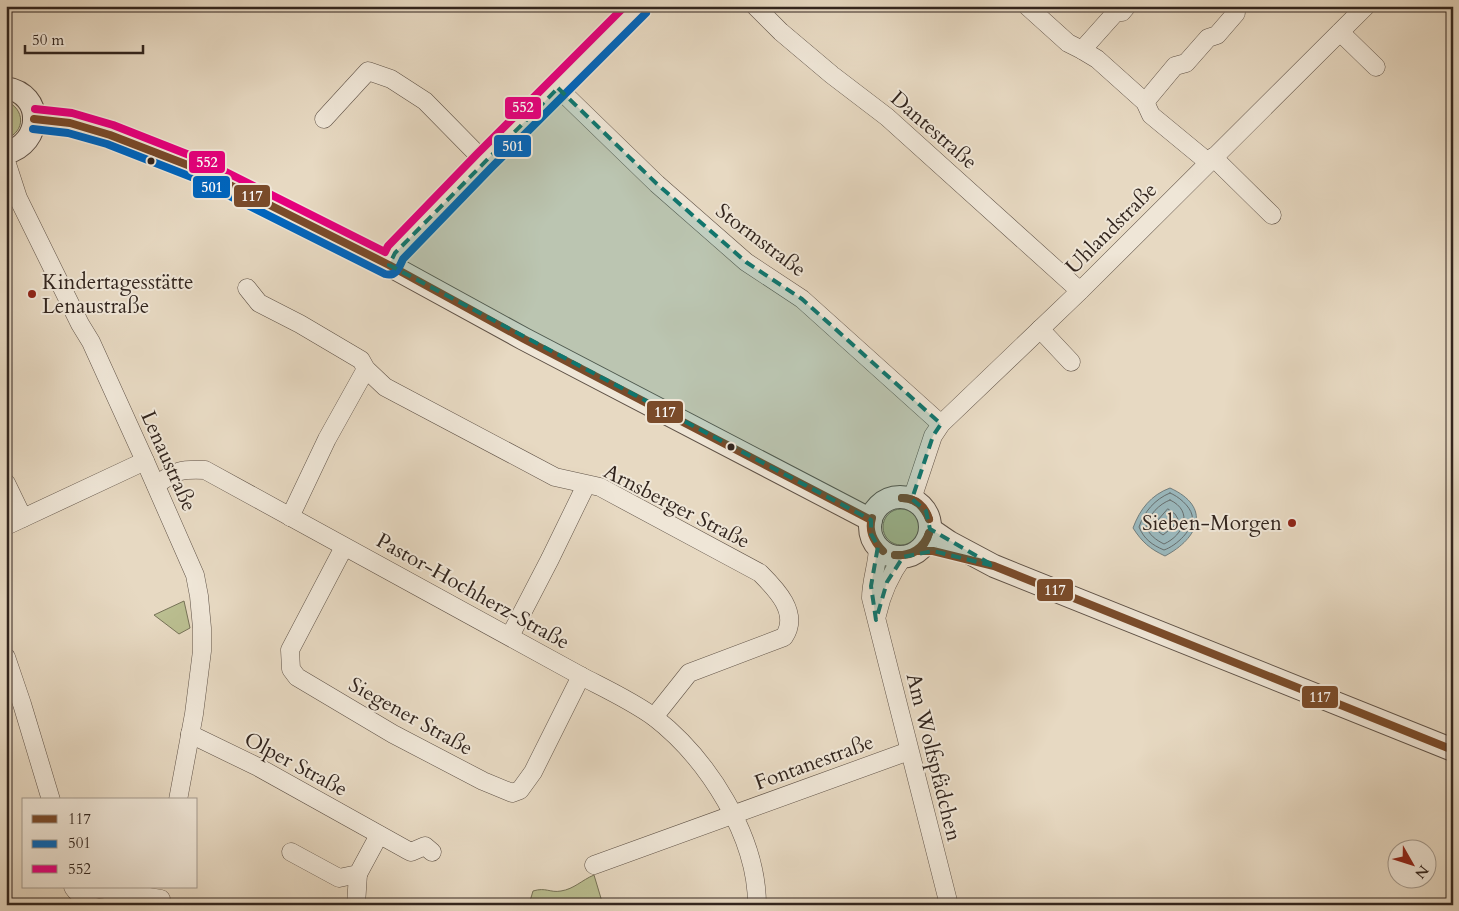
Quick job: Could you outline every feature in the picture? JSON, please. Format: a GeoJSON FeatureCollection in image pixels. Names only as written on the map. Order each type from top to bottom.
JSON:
{"type":"FeatureCollection","features":[{"type":"Feature","properties":{"kind":"street","name":"Dantestraße"},"geometry":{"type":"LineString","coordinates":[[755,6],[781,32],[832,75],[888,117],[1080,291]]}},
{"type":"Feature","properties":{"kind":"street"},"geometry":{"type":"LineString","coordinates":[[1027,6],[1068,43],[1097,60],[1145,102],[1151,114],[1211,159],[1272,215]]}},
{"type":"Feature","properties":{"kind":"street"},"geometry":{"type":"LineString","coordinates":[[1082,50],[1116,12],[1122,12],[1127,6]]}},
{"type":"Feature","properties":{"kind":"street","name":"Uhlandstraße"},"geometry":{"type":"LineString","coordinates":[[912,499],[933,436],[941,424],[1080,291],[1366,6]]}},
{"type":"Feature","properties":{"kind":"street"},"geometry":{"type":"LineString","coordinates":[[389,265],[395,253],[404,243],[558,88],[628,10]]}},
{"type":"Feature","properties":{"kind":"street"},"geometry":{"type":"LineString","coordinates":[[1145,102],[1175,66],[1186,63],[1208,38],[1217,35],[1236,13]]}},
{"type":"Feature","properties":{"kind":"street"},"geometry":{"type":"LineString","coordinates":[[1340,32],[1376,67]]}},
{"type":"Feature","properties":{"kind":"street"},"geometry":{"type":"LineString","coordinates":[[324,119],[368,71],[391,79],[425,101],[484,161]]}},
{"type":"Feature","properties":{"kind":"street"},"geometry":{"type":"LineString","coordinates":[[6,88],[20,93],[28,100],[33,109],[34,119],[34,129],[30,138],[23,146],[6,153]]}},
{"type":"Feature","properties":{"kind":"street","name":"Stormstraße"},"geometry":{"type":"LineString","coordinates":[[558,88],[670,196],[746,262],[802,299],[941,424]]}},
{"type":"Feature","properties":{"kind":"street"},"geometry":{"type":"LineString","coordinates":[[34,119],[70,123],[110,135],[198,169],[389,265],[524,339],[871,520]]}},
{"type":"Feature","properties":{"kind":"street","name":"Lenaustraße"},"geometry":{"type":"LineString","coordinates":[[6,161],[18,198],[80,324],[91,342],[195,576],[202,628],[202,651],[178,798]]}},
{"type":"Feature","properties":{"kind":"street","name":"Arnsberger Straße"},"geometry":{"type":"LineString","coordinates":[[247,288],[259,303],[300,324],[361,360],[366,369],[385,387],[555,477],[600,487],[760,573],[777,590],[788,610],[789,626],[784,637],[690,674],[654,717]]}},
{"type":"Feature","properties":{"kind":"street"},"geometry":{"type":"LineString","coordinates":[[1040,329],[1071,362]]}},
{"type":"Feature","properties":{"kind":"street"},"geometry":{"type":"LineString","coordinates":[[290,516],[327,439],[366,369]]}},
{"type":"Feature","properties":{"kind":"street"},"geometry":{"type":"LineString","coordinates":[[6,526],[145,461]]}},
{"type":"Feature","properties":{"kind":"street","name":"Pastor-Hochherz-Straße"},"geometry":{"type":"LineString","coordinates":[[156,486],[172,474],[185,469],[205,470],[618,695],[654,717],[690,752],[715,784],[734,815],[750,855],[754,875],[756,905]]}},
{"type":"Feature","properties":{"kind":"street"},"geometry":{"type":"LineString","coordinates":[[6,483],[24,518]]}},
{"type":"Feature","properties":{"kind":"street"},"geometry":{"type":"LineString","coordinates":[[510,636],[586,485]]}},
{"type":"Feature","properties":{"kind":"street"},"geometry":{"type":"LineString","coordinates":[[910,554],[927,542],[930,520],[920,504],[912,499],[895,497],[880,505],[871,520],[871,534],[878,546],[885,552],[893,556],[910,554],[932,551],[994,566]]}},
{"type":"Feature","properties":{"kind":"street"},"geometry":{"type":"LineString","coordinates":[[930,529],[949,542],[994,566],[1453,750]]}},
{"type":"Feature","properties":{"kind":"street","name":"Am Wolfspfädchen"},"geometry":{"type":"LineString","coordinates":[[878,546],[878,558],[871,586],[871,598],[949,905]]}},
{"type":"Feature","properties":{"kind":"street","name":"Siegener Straße"},"geometry":{"type":"LineString","coordinates":[[344,547],[290,650],[291,669],[297,677],[393,734],[482,782],[512,793],[520,790],[533,772],[581,676]]}},
{"type":"Feature","properties":{"kind":"street","name":"Am Wolfspfädchen"},"geometry":{"type":"LineString","coordinates":[[876,620],[880,600],[893,570],[910,554]]}},
{"type":"Feature","properties":{"kind":"street"},"geometry":{"type":"LineString","coordinates":[[6,657],[50,798]]}},
{"type":"Feature","properties":{"kind":"street","name":"Olper Straße"},"geometry":{"type":"LineString","coordinates":[[190,734],[258,767],[411,852],[425,846],[432,852]]}},
{"type":"Feature","properties":{"kind":"street","name":"Fontanestraße"},"geometry":{"type":"LineString","coordinates":[[734,815],[909,750]]}},
{"type":"Feature","properties":{"kind":"street"},"geometry":{"type":"LineString","coordinates":[[594,865],[734,815]]}},
{"type":"Feature","properties":{"kind":"street"},"geometry":{"type":"LineString","coordinates":[[356,905],[358,874],[379,835]]}},
{"type":"Feature","properties":{"kind":"street"},"geometry":{"type":"LineString","coordinates":[[291,852],[339,878],[358,874]]}},
{"type":"Feature","properties":{"kind":"street"},"geometry":{"type":"LineString","coordinates":[[74,888],[76,891],[86,892],[100,889],[161,897]]}},
{"type":"Feature","properties":{"kind":"highlighted area"},"geometry":{"type":"Polygon","coordinates":[[[558,88],[657,184],[746,262],[802,299],[941,424],[933,436],[912,499],[926,511],[930,529],[994,566],[933,551],[903,557],[887,582],[876,620],[871,586],[878,546],[871,534],[871,520],[389,265],[395,253],[558,88]]]}},
{"type":"Feature","properties":{"kind":"green space"},"geometry":{"type":"Polygon","coordinates":[[[6,101],[17,109],[21,120],[17,131],[6,139],[6,101]]]}},
{"type":"Feature","properties":{"kind":"green space"},"geometry":{"type":"Polygon","coordinates":[[[901,509],[908,510],[914,514],[918,520],[918,534],[914,540],[908,544],[901,545],[894,544],[888,540],[884,534],[883,527],[884,520],[888,514],[894,510],[901,509]]]}},
{"type":"Feature","properties":{"kind":"green space"},"geometry":{"type":"Polygon","coordinates":[[[184,601],[190,628],[179,634],[154,615],[184,601]]]}},
{"type":"Feature","properties":{"kind":"green space"},"geometry":{"type":"Polygon","coordinates":[[[594,875],[603,905],[531,905],[530,901],[533,891],[566,890],[594,875]]]}},
{"type":"Feature","properties":{"kind":"water"},"geometry":{"type":"Polygon","coordinates":[[[1170,488],[1192,504],[1196,513],[1196,522],[1193,532],[1186,540],[1177,549],[1165,556],[1147,545],[1133,528],[1147,504],[1157,495],[1170,488]]]}},
{"type":"Feature","properties":{"kind":"transit line","name":"552"},"geometry":{"type":"LineString","coordinates":[[35,109],[72,113],[113,125],[202,160],[385,252],[388,246],[477,154],[625,6]]}},
{"type":"Feature","properties":{"kind":"transit line","name":"501"},"geometry":{"type":"LineString","coordinates":[[33,129],[68,133],[107,144],[194,178],[389,275],[397,271],[403,259],[646,13]]}},
{"type":"Feature","properties":{"kind":"transit line","name":"117"},"geometry":{"type":"LineString","coordinates":[[34,119],[70,123],[110,135],[198,169],[389,265],[524,339],[871,520]]}},
{"type":"Feature","properties":{"kind":"transit line","name":"117"},"geometry":{"type":"LineString","coordinates":[[902,498],[916,501],[925,510],[929,519]]}},
{"type":"Feature","properties":{"kind":"transit line","name":"117"},"geometry":{"type":"LineString","coordinates":[[902,498],[907,498],[919,504],[929,519]]}},
{"type":"Feature","properties":{"kind":"transit line","name":"117"},"geometry":{"type":"LineString","coordinates":[[872,518],[873,536],[883,551]]}},
{"type":"Feature","properties":{"kind":"transit line","name":"117"},"geometry":{"type":"LineString","coordinates":[[895,555],[906,554],[916,550],[924,543],[929,533]]}},
{"type":"Feature","properties":{"kind":"transit line","name":"117"},"geometry":{"type":"LineString","coordinates":[[895,555],[907,555],[917,551],[921,548],[929,533]]}},
{"type":"Feature","properties":{"kind":"transit line","name":"117"},"geometry":{"type":"LineString","coordinates":[[918,551],[933,551],[994,566],[1453,750]]}},
{"type":"Feature","properties":{"kind":"place","name":"Kindertagesstätte Lenaustraße"},"geometry":{"type":"Point","coordinates":[32,294]}},
{"type":"Feature","properties":{"kind":"place","name":"Sieben-Morgen"},"geometry":{"type":"Point","coordinates":[1292,523]}}]}
